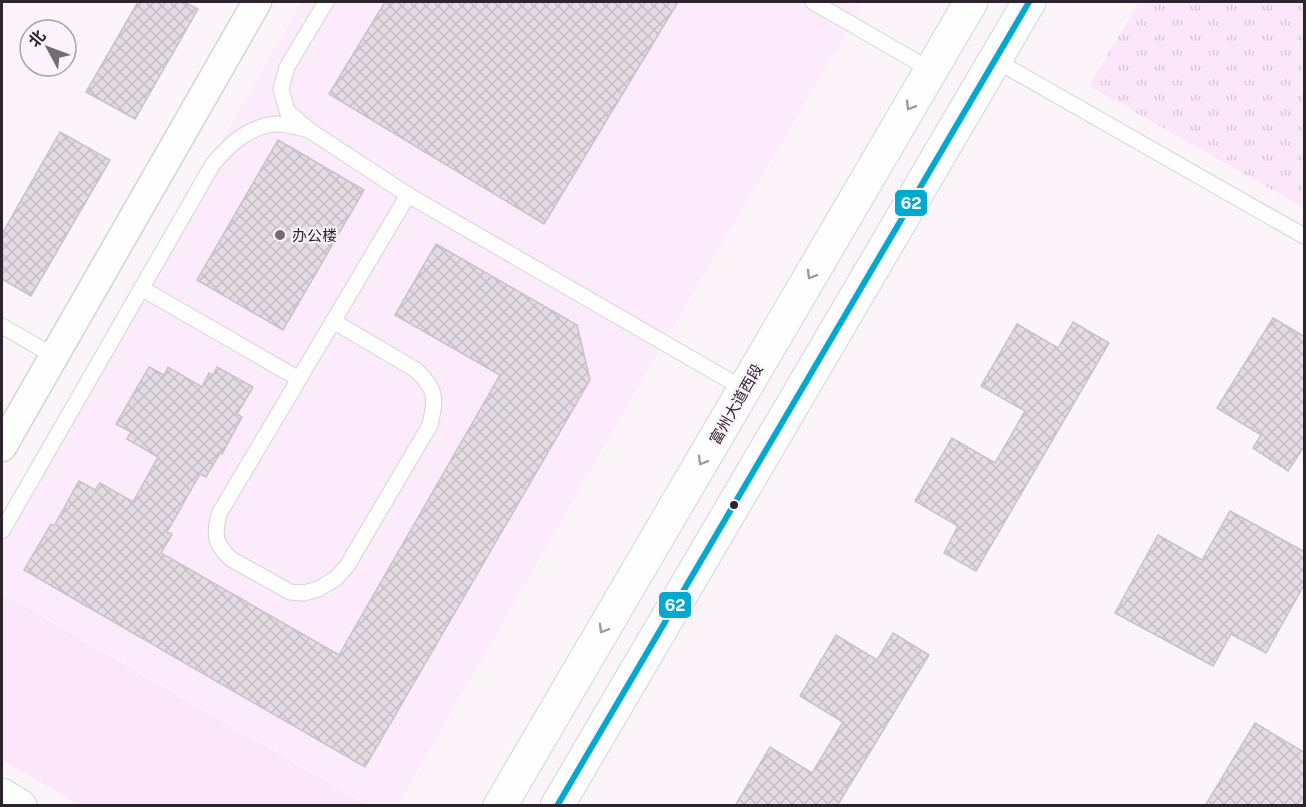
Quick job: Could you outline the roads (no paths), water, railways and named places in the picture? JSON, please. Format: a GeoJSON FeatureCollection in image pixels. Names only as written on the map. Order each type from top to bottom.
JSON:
{"type":"FeatureCollection","features":[{"type":"Feature","properties":{"kind":"main road","name":"富州大道西段"},"geometry":{"type":"LineString","coordinates":[[500,806],[971,2]]}},
{"type":"Feature","properties":{"kind":"main road"},"geometry":{"type":"LineString","coordinates":[[558,806],[1029,2]]}},
{"type":"Feature","properties":{"kind":"main road"},"geometry":{"type":"LineString","coordinates":[[2,795],[20,806]]}},
{"type":"Feature","properties":{"kind":"street"},"geometry":{"type":"LineString","coordinates":[[2,447],[257,2]]}},
{"type":"Feature","properties":{"kind":"lane"},"geometry":{"type":"LineString","coordinates":[[326,2],[287,67],[281,88],[287,111],[309,130],[408,195],[744,389]]}},
{"type":"Feature","properties":{"kind":"lane"},"geometry":{"type":"LineString","coordinates":[[813,2],[931,70]]}},
{"type":"Feature","properties":{"kind":"lane"},"geometry":{"type":"LineString","coordinates":[[994,60],[1305,236]]}},
{"type":"Feature","properties":{"kind":"lane"},"geometry":{"type":"LineString","coordinates":[[2,531],[213,164],[237,138],[259,128],[278,124],[309,130]]}},
{"type":"Feature","properties":{"kind":"lane"},"geometry":{"type":"LineString","coordinates":[[333,321],[416,370],[433,390],[434,407],[430,425],[348,566],[335,579],[318,589],[304,593],[290,592],[224,553],[216,541],[215,530],[219,514],[333,321],[408,195]]}},
{"type":"Feature","properties":{"kind":"lane"},"geometry":{"type":"LineString","coordinates":[[141,288],[299,379]]}},
{"type":"Feature","properties":{"kind":"lane"},"geometry":{"type":"LineString","coordinates":[[2,326],[54,356]]}},
{"type":"Feature","properties":{"kind":"place","name":"办公楼"},"geometry":{"type":"Point","coordinates":[280,235]}}]}
